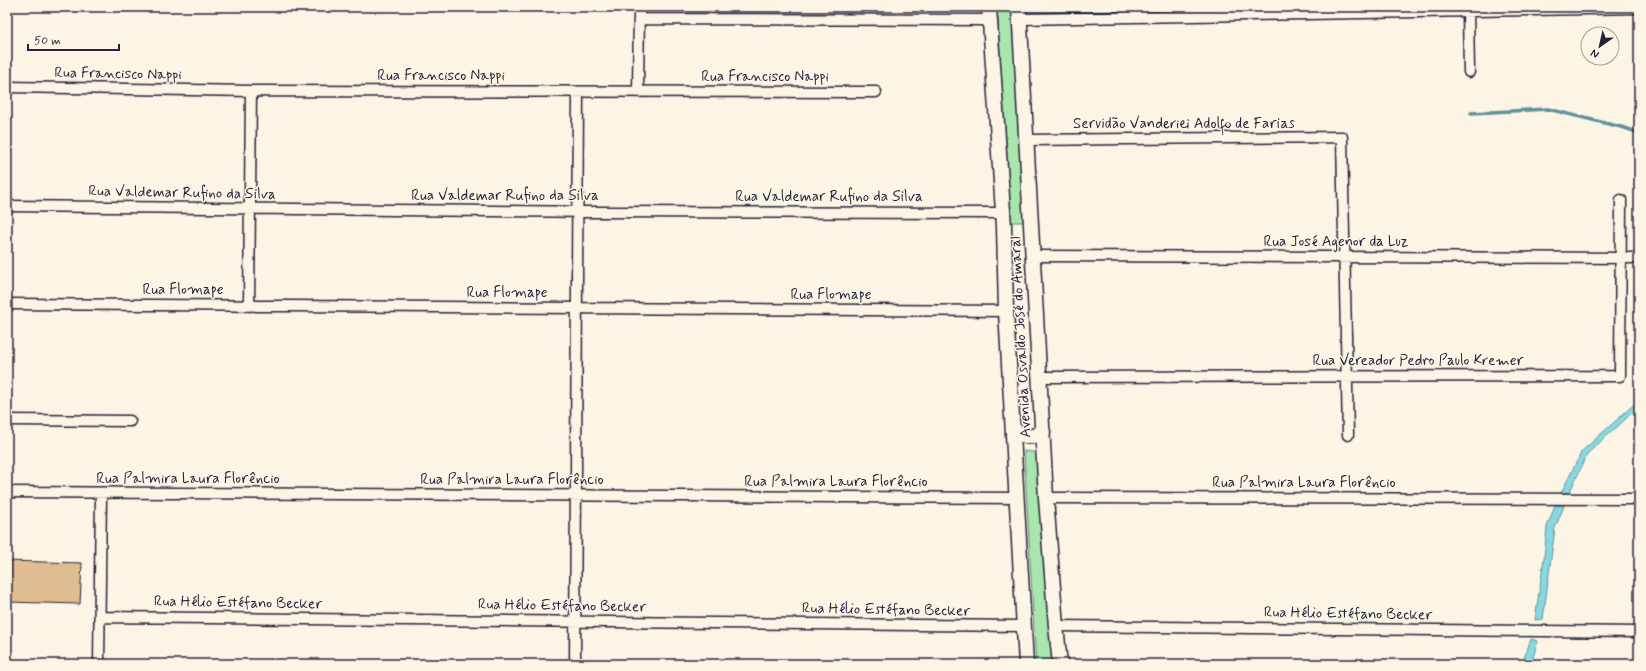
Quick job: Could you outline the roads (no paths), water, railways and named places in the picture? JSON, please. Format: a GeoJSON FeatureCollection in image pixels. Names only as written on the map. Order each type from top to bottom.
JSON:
{"type":"FeatureCollection","features":[{"type":"Feature","properties":{"kind":"main road","name":"Avenida Osvaldo José do Amaral"},"geometry":{"type":"LineString","coordinates":[[989,13],[1004,213],[1006,311],[1026,664]]}},
{"type":"Feature","properties":{"kind":"main road","name":"Avenida Osvaldo José do Amaral"},"geometry":{"type":"LineString","coordinates":[[1019,13],[1034,256],[1046,498],[1060,664]]}},
{"type":"Feature","properties":{"kind":"main road"},"geometry":{"type":"LineString","coordinates":[[1013,427],[1017,432],[1027,437],[1038,435],[1043,432]]}},
{"type":"Feature","properties":{"kind":"street"},"geometry":{"type":"LineString","coordinates":[[638,92],[639,7]]}},
{"type":"Feature","properties":{"kind":"street"},"geometry":{"type":"LineString","coordinates":[[1019,13],[1639,8]]}},
{"type":"Feature","properties":{"kind":"street"},"geometry":{"type":"LineString","coordinates":[[1468,10],[1469,72]]}},
{"type":"Feature","properties":{"kind":"street"},"geometry":{"type":"LineString","coordinates":[[638,19],[989,13]]}},
{"type":"Feature","properties":{"kind":"street","name":"Rua Francisco Nappi"},"geometry":{"type":"LineString","coordinates":[[7,87],[251,91],[876,92]]}},
{"type":"Feature","properties":{"kind":"street"},"geometry":{"type":"LineString","coordinates":[[249,306],[251,91]]}},
{"type":"Feature","properties":{"kind":"street"},"geometry":{"type":"LineString","coordinates":[[575,664],[578,92]]}},
{"type":"Feature","properties":{"kind":"street","name":"Servidão Vanderiei Adolfo de Farias"},"geometry":{"type":"LineString","coordinates":[[1027,140],[1342,138],[1344,258]]}},
{"type":"Feature","properties":{"kind":"street","name":"Rua Vereador Pedro Paulo Kremer"},"geometry":{"type":"LineString","coordinates":[[1040,377],[1620,376],[1621,200]]}},
{"type":"Feature","properties":{"kind":"street","name":"Rua Valdemar Rufino da Silva"},"geometry":{"type":"LineString","coordinates":[[7,206],[578,212],[1004,213]]}},
{"type":"Feature","properties":{"kind":"street","name":"Rua José Agenor da Luz"},"geometry":{"type":"LineString","coordinates":[[1034,256],[1639,258]]}},
{"type":"Feature","properties":{"kind":"street"},"geometry":{"type":"LineString","coordinates":[[1344,258],[1348,434]]}},
{"type":"Feature","properties":{"kind":"street","name":"Rua Flomape"},"geometry":{"type":"LineString","coordinates":[[7,304],[1006,311]]}},
{"type":"Feature","properties":{"kind":"street"},"geometry":{"type":"LineString","coordinates":[[7,420],[130,421]]}},
{"type":"Feature","properties":{"kind":"street","name":"Rua Palmira Laura Florêncio"},"geometry":{"type":"LineString","coordinates":[[7,492],[101,494],[1017,498]]}},
{"type":"Feature","properties":{"kind":"street"},"geometry":{"type":"LineString","coordinates":[[99,664],[101,494]]}},
{"type":"Feature","properties":{"kind":"street","name":"Rua Palmira Laura Florêncio"},"geometry":{"type":"LineString","coordinates":[[1046,498],[1639,499]]}},
{"type":"Feature","properties":{"kind":"street","name":"Rua Hélio Estéfano Becker"},"geometry":{"type":"LineString","coordinates":[[100,617],[1024,626]]}},
{"type":"Feature","properties":{"kind":"street","name":"Rua Hélio Estéfano Becker"},"geometry":{"type":"LineString","coordinates":[[1056,626],[1639,632]]}},
{"type":"Feature","properties":{"kind":"water"},"geometry":{"type":"Polygon","coordinates":[[[1639,400],[1639,407],[1588,453],[1569,493],[1561,493],[1582,451],[1639,400]]]}},
{"type":"Feature","properties":{"kind":"water"},"geometry":{"type":"Polygon","coordinates":[[[1555,505],[1564,506],[1555,528],[1543,619],[1535,620],[1547,527],[1555,505]]]}},
{"type":"Feature","properties":{"kind":"water"},"geometry":{"type":"Polygon","coordinates":[[[1531,639],[1538,641],[1531,664],[1522,664],[1531,639]]]}},
{"type":"Feature","properties":{"kind":"waterway"},"geometry":{"type":"LineString","coordinates":[[1471,113],[1548,109],[1625,128],[1639,133]]}}]}
